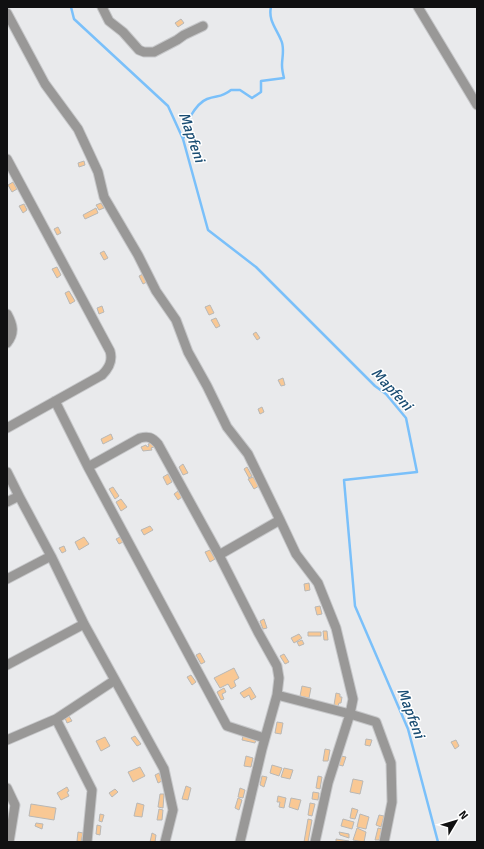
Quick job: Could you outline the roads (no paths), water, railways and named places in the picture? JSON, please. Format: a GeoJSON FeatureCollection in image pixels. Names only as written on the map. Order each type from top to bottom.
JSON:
{"type":"FeatureCollection","features":[{"type":"Feature","properties":{"kind":"street"},"geometry":{"type":"LineString","coordinates":[[102,7],[109,20],[123,32],[139,50],[144,52],[154,52],[203,26]]}},
{"type":"Feature","properties":{"kind":"street"},"geometry":{"type":"LineString","coordinates":[[418,7],[477,105]]}},
{"type":"Feature","properties":{"kind":"street"},"geometry":{"type":"LineString","coordinates":[[7,13],[45,84],[78,129],[98,172],[104,196],[138,255],[156,291],[176,320],[188,352],[227,427],[248,454],[296,554],[318,583],[336,628],[353,699],[350,714],[328,783],[315,842]]}},
{"type":"Feature","properties":{"kind":"street"},"geometry":{"type":"LineString","coordinates":[[7,159],[112,357],[110,366],[102,375],[7,428]]}},
{"type":"Feature","properties":{"kind":"street"},"geometry":{"type":"LineString","coordinates":[[7,314],[11,321],[13,330],[7,344]]}},
{"type":"Feature","properties":{"kind":"street"},"geometry":{"type":"LineString","coordinates":[[55,401],[88,467],[227,726],[264,738]]}},
{"type":"Feature","properties":{"kind":"street"},"geometry":{"type":"LineString","coordinates":[[88,467],[140,438],[147,436],[152,438],[158,444],[219,555],[277,666],[279,678],[277,695],[264,738],[240,842]]}},
{"type":"Feature","properties":{"kind":"street"},"geometry":{"type":"LineString","coordinates":[[7,472],[51,556],[84,624],[164,768],[173,810],[165,842]]}},
{"type":"Feature","properties":{"kind":"street"},"geometry":{"type":"LineString","coordinates":[[7,502],[19,496]]}},
{"type":"Feature","properties":{"kind":"street"},"geometry":{"type":"LineString","coordinates":[[219,555],[280,520]]}},
{"type":"Feature","properties":{"kind":"street"},"geometry":{"type":"LineString","coordinates":[[7,579],[51,556]]}},
{"type":"Feature","properties":{"kind":"street"},"geometry":{"type":"LineString","coordinates":[[7,665],[84,624]]}},
{"type":"Feature","properties":{"kind":"street"},"geometry":{"type":"LineString","coordinates":[[7,740],[56,718],[115,680]]}},
{"type":"Feature","properties":{"kind":"street"},"geometry":{"type":"LineString","coordinates":[[277,695],[376,722],[391,763],[392,802],[384,842]]}},
{"type":"Feature","properties":{"kind":"street"},"geometry":{"type":"LineString","coordinates":[[56,718],[92,790],[86,842]]}},
{"type":"Feature","properties":{"kind":"street"},"geometry":{"type":"LineString","coordinates":[[7,788],[15,806],[9,842]]}},
{"type":"Feature","properties":{"kind":"waterway","name":"Mapfeni"},"geometry":{"type":"LineString","coordinates":[[71,7],[74,19],[168,106],[183,139],[208,230],[256,267],[375,386],[386,394],[406,418],[417,472],[344,480],[355,606],[408,729],[438,842]]}},
{"type":"Feature","properties":{"kind":"waterway"},"geometry":{"type":"LineString","coordinates":[[183,139],[185,134],[186,119],[190,117],[197,106],[204,100],[228,93],[231,90],[240,90],[252,98],[261,92],[261,81],[284,78],[282,67],[283,46],[273,24],[270,12],[271,7]]}}]}
